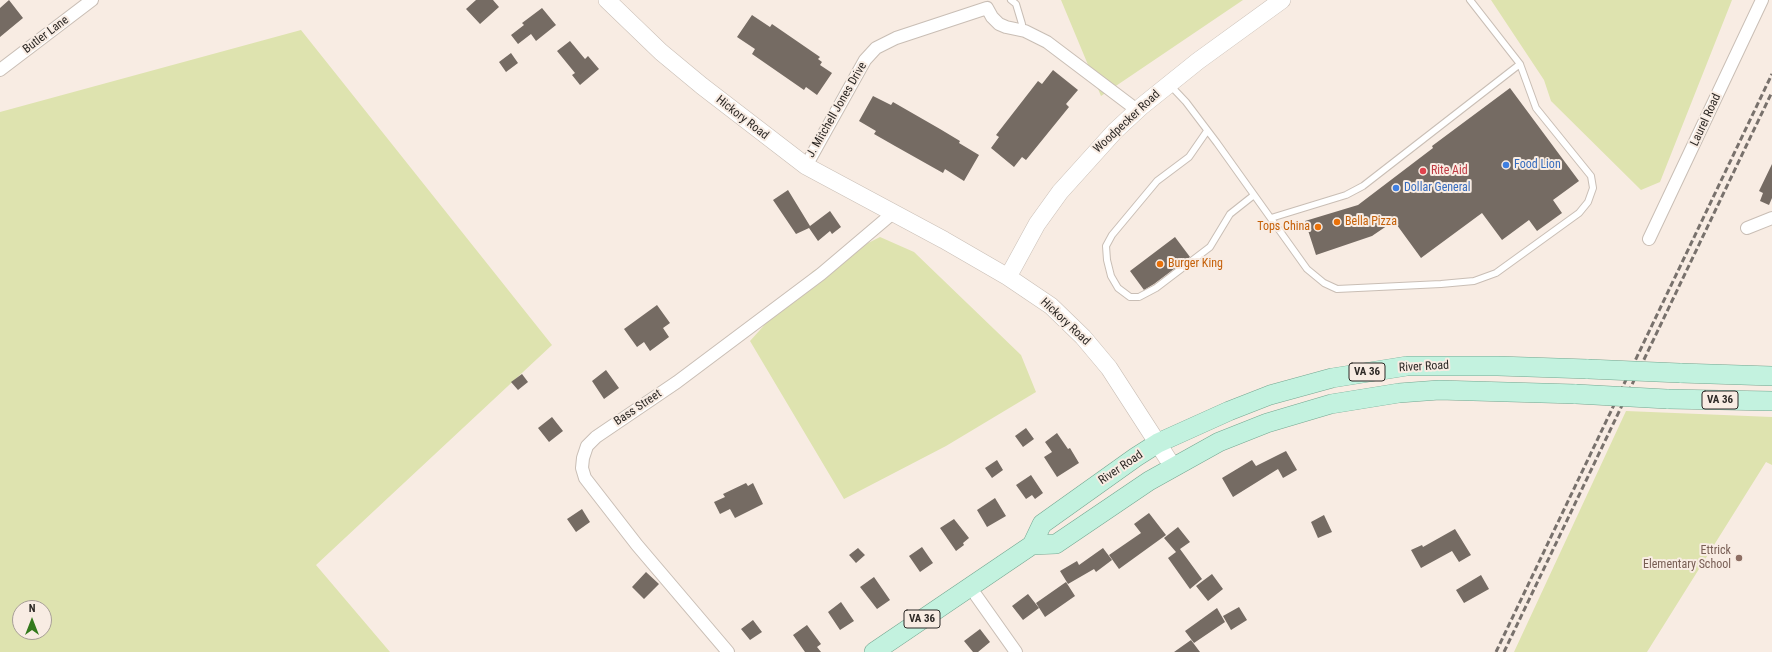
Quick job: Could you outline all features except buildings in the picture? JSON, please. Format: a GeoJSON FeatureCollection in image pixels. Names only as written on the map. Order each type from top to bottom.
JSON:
{"type":"FeatureCollection","features":[{"type":"Feature","properties":{"kind":"main road","name":"Hickory Road"},"geometry":{"type":"LineString","coordinates":[[607,0],[661,52],[702,86],[806,166],[1008,277],[1051,306],[1083,337],[1119,382],[1173,467]]}},
{"type":"Feature","properties":{"kind":"main road","name":"Woodpecker Road"},"geometry":{"type":"LineString","coordinates":[[1008,277],[1037,224],[1060,192],[1096,150],[1137,110],[1169,84],[1282,0]]}},
{"type":"Feature","properties":{"kind":"main road","name":"River Road"},"geometry":{"type":"LineString","coordinates":[[874,652],[1032,544],[1042,524],[1158,443],[1228,411],[1270,395],[1301,386],[1358,373],[1407,366],[1498,366],[1772,376]]}},
{"type":"Feature","properties":{"kind":"main road","name":"River Road"},"geometry":{"type":"LineString","coordinates":[[1032,544],[1056,544],[1108,508],[1173,467],[1219,442],[1267,423],[1331,404],[1368,397],[1439,390],[1576,394],[1667,399],[1772,401]]}},
{"type":"Feature","properties":{"kind":"street","name":"Butler Lane"},"geometry":{"type":"LineString","coordinates":[[0,70],[92,0]]}},
{"type":"Feature","properties":{"kind":"street","name":"Laurel Road"},"geometry":{"type":"LineString","coordinates":[[1649,239],[1762,0]]}},
{"type":"Feature","properties":{"kind":"street","name":"J. Mitchell Jones Drive"},"geometry":{"type":"LineString","coordinates":[[806,166],[865,60],[876,48],[896,38],[989,4],[992,17],[999,24],[1022,31],[1047,42],[1137,110]]}},
{"type":"Feature","properties":{"kind":"street","name":"Bass Street"},"geometry":{"type":"LineString","coordinates":[[728,652],[637,545],[585,478],[582,468],[583,458],[588,446],[596,437],[677,382],[814,279],[893,213]]}},
{"type":"Feature","properties":{"kind":"street"},"geometry":{"type":"LineString","coordinates":[[1747,228],[1770,221]]}},
{"type":"Feature","properties":{"kind":"street"},"geometry":{"type":"LineString","coordinates":[[970,587],[1016,652]]}},
{"type":"Feature","properties":{"kind":"lane"},"geometry":{"type":"LineString","coordinates":[[1011,0],[1016,4],[1022,24],[1022,31]]}},
{"type":"Feature","properties":{"kind":"lane"},"geometry":{"type":"LineString","coordinates":[[1169,84],[1186,102],[1307,269],[1324,283],[1338,289],[1474,281],[1496,273],[1579,213],[1588,202],[1594,188],[1591,176],[1536,108],[1520,64],[1470,0]]}},
{"type":"Feature","properties":{"kind":"lane"},"geometry":{"type":"LineString","coordinates":[[1271,218],[1346,195],[1363,186],[1520,64]]}},
{"type":"Feature","properties":{"kind":"lane"},"geometry":{"type":"LineString","coordinates":[[1207,131],[1189,157],[1158,181],[1112,235],[1106,246],[1108,266],[1111,276],[1118,288],[1130,297],[1139,297],[1156,288],[1210,247],[1230,214],[1254,195]]}},
{"type":"Feature","properties":{"kind":"green space"},"geometry":{"type":"Polygon","coordinates":[[[1061,0],[1243,0],[1101,96],[1061,0]]]}},
{"type":"Feature","properties":{"kind":"green space"},"geometry":{"type":"Polygon","coordinates":[[[1491,0],[1732,0],[1660,182],[1641,190],[1551,101],[1544,80],[1491,0]]]}},
{"type":"Feature","properties":{"kind":"green space"},"geometry":{"type":"Polygon","coordinates":[[[301,30],[552,345],[316,565],[390,652],[0,652],[0,112],[301,30]]]}},
{"type":"Feature","properties":{"kind":"green space"},"geometry":{"type":"Polygon","coordinates":[[[880,237],[914,252],[1021,355],[1036,392],[946,446],[844,499],[750,341],[813,271],[880,237]]]}},
{"type":"Feature","properties":{"kind":"green space"},"geometry":{"type":"Polygon","coordinates":[[[1626,411],[1772,417],[1772,465],[1766,462],[1647,652],[1514,652],[1626,411]]]}},
{"type":"Feature","properties":{"kind":"railway"},"geometry":{"type":"LineString","coordinates":[[1496,652],[1772,74]]}},
{"type":"Feature","properties":{"kind":"railway"},"geometry":{"type":"LineString","coordinates":[[1504,652],[1772,92]]}},
{"type":"Feature","properties":{"kind":"place","name":"Food Lion"},"geometry":{"type":"Point","coordinates":[1506,165]}},
{"type":"Feature","properties":{"kind":"place","name":"Rite Aid"},"geometry":{"type":"Point","coordinates":[1423,171]}},
{"type":"Feature","properties":{"kind":"place","name":"Dollar General"},"geometry":{"type":"Point","coordinates":[1396,188]}},
{"type":"Feature","properties":{"kind":"place","name":"Bella Pizza"},"geometry":{"type":"Point","coordinates":[1337,222]}},
{"type":"Feature","properties":{"kind":"place","name":"Tops China"},"geometry":{"type":"Point","coordinates":[1318,227]}},
{"type":"Feature","properties":{"kind":"place","name":"Burger King"},"geometry":{"type":"Point","coordinates":[1160,264]}},
{"type":"Feature","properties":{"kind":"place","name":"Ettrick Elementary School"},"geometry":{"type":"Point","coordinates":[1739,558]}}]}
